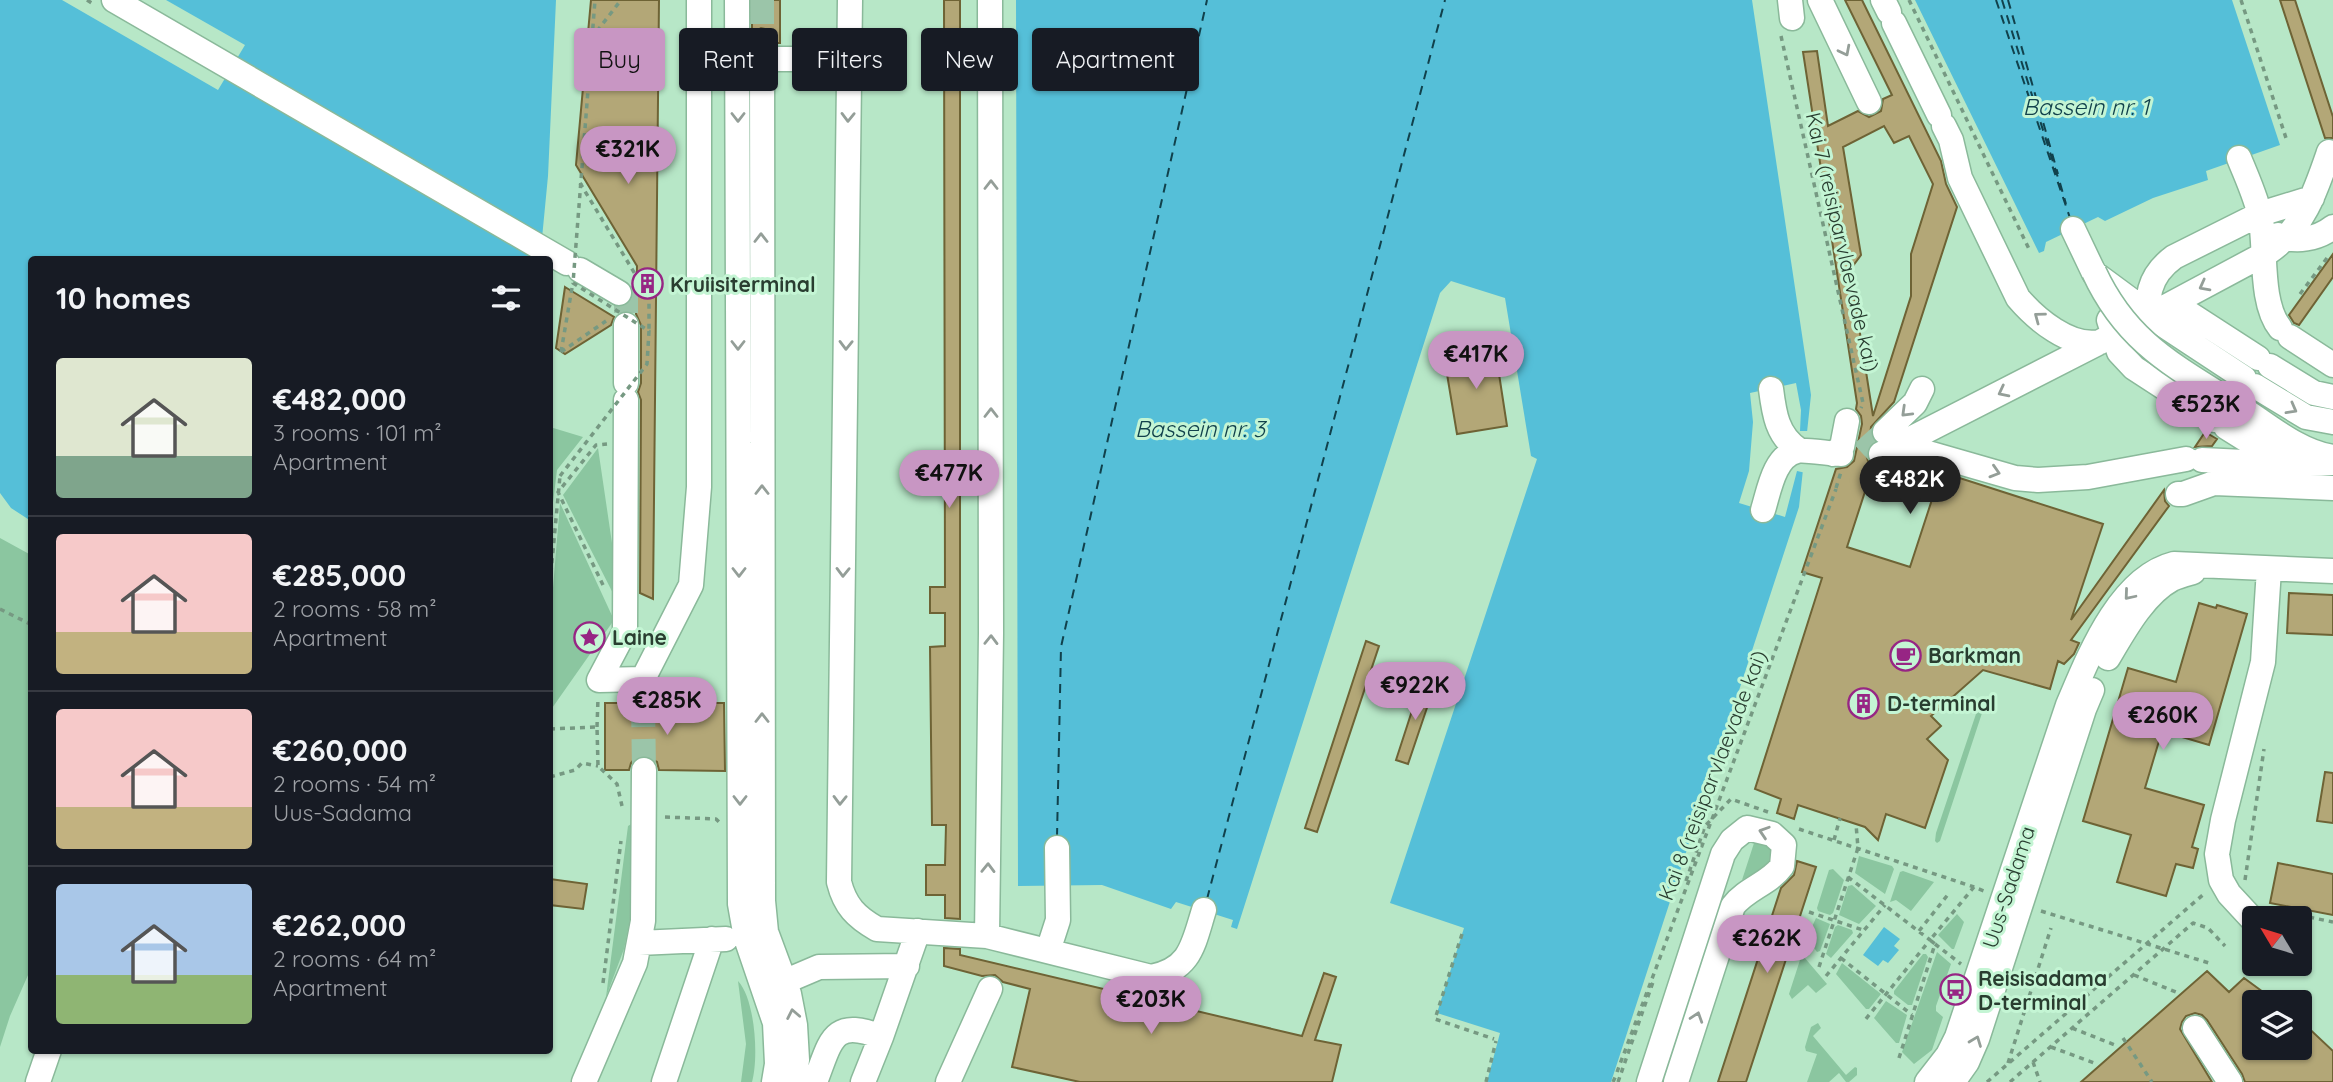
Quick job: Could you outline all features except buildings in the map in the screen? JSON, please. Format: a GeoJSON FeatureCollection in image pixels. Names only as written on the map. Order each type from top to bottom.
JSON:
{"type":"FeatureCollection","features":[{"type":"Feature","properties":{"kind":"street"},"geometry":{"type":"LineString","coordinates":[[114,0],[546,256]]}},
{"type":"Feature","properties":{"kind":"street"},"geometry":{"type":"LineString","coordinates":[[553,260],[573,272],[628,315],[625,631],[598,680],[643,691],[691,585],[699,487],[699,0]]}},
{"type":"Feature","properties":{"kind":"street"},"geometry":{"type":"LineString","coordinates":[[737,0],[737,28]]}},
{"type":"Feature","properties":{"kind":"street"},"geometry":{"type":"LineString","coordinates":[[850,0],[850,28]]}},
{"type":"Feature","properties":{"kind":"street"},"geometry":{"type":"LineString","coordinates":[[987,936],[991,633],[990,0]]}},
{"type":"Feature","properties":{"kind":"street"},"geometry":{"type":"LineString","coordinates":[[1820,0],[1869,102]]}},
{"type":"Feature","properties":{"kind":"street"},"geometry":{"type":"LineString","coordinates":[[1894,9],[1951,140],[1960,178],[2018,298],[2032,312],[2064,335],[2086,343],[2107,339]]}},
{"type":"Feature","properties":{"kind":"street"},"geometry":{"type":"LineString","coordinates":[[737,91],[740,890],[774,986],[795,1025],[797,1060],[794,1082]]}},
{"type":"Feature","properties":{"kind":"street"},"geometry":{"type":"LineString","coordinates":[[756,935],[762,874],[762,91]]}},
{"type":"Feature","properties":{"kind":"street"},"geometry":{"type":"LineString","coordinates":[[849,91],[839,882],[843,897],[850,910],[877,929],[987,936],[1151,976],[1169,973],[1183,962],[1193,945],[1204,910]]}},
{"type":"Feature","properties":{"kind":"street"},"geometry":{"type":"LineString","coordinates":[[1853,418],[1842,447],[1856,453],[2107,339],[2264,254],[2286,238],[2301,220],[2329,152]]}},
{"type":"Feature","properties":{"kind":"street"},"geometry":{"type":"LineString","coordinates":[[2239,158],[2260,214],[2275,233],[2286,238],[2313,238],[2333,227]]}},
{"type":"Feature","properties":{"kind":"street"},"geometry":{"type":"LineString","coordinates":[[2151,315],[2148,303],[2154,281],[2168,261],[2260,214],[2312,198]]}},
{"type":"Feature","properties":{"kind":"street"},"geometry":{"type":"LineString","coordinates":[[2260,214],[2270,307],[2285,332],[2333,365]]}},
{"type":"Feature","properties":{"kind":"street"},"geometry":{"type":"LineString","coordinates":[[2227,414],[2132,329],[2107,298],[2073,229],[2094,272],[2107,339],[2134,368],[2227,414],[2314,452]]}},
{"type":"Feature","properties":{"kind":"street"},"geometry":{"type":"LineString","coordinates":[[2094,272],[2162,324],[2249,382],[2306,416],[2333,422]]}},
{"type":"Feature","properties":{"kind":"street"},"geometry":{"type":"LineString","coordinates":[[2174,303],[2314,393],[2333,397]]}},
{"type":"Feature","properties":{"kind":"street"},"geometry":{"type":"LineString","coordinates":[[1771,389],[1778,427],[1792,446],[1799,450],[1928,453],[2026,480],[2069,479],[2194,459],[2314,452]]}},
{"type":"Feature","properties":{"kind":"street"},"geometry":{"type":"LineString","coordinates":[[1856,453],[1915,403],[1922,389]]}},
{"type":"Feature","properties":{"kind":"street"},"geometry":{"type":"LineString","coordinates":[[1763,510],[1778,466],[1788,455],[1799,450]]}},
{"type":"Feature","properties":{"kind":"street"},"geometry":{"type":"LineString","coordinates":[[2136,468],[2171,491],[2183,494],[2214,483],[2333,488]]}},
{"type":"Feature","properties":{"kind":"street","name":"Uus-Sadama"},"geometry":{"type":"LineString","coordinates":[[1927,1082],[1948,1055],[1957,1037],[2060,724],[2084,668],[2132,590],[2148,575],[2161,567],[2174,564],[2333,571]]}},
{"type":"Feature","properties":{"kind":"street","name":"Uus-Sadama"},"geometry":{"type":"LineString","coordinates":[[1953,1082],[1978,1039],[2084,709],[2102,668],[2122,634],[2158,589],[2173,579],[2211,566]]}},
{"type":"Feature","properties":{"kind":"street"},"geometry":{"type":"LineString","coordinates":[[2249,906],[2229,894],[2221,880],[2217,854],[2263,662],[2269,569]]}},
{"type":"Feature","properties":{"kind":"street"},"geometry":{"type":"LineString","coordinates":[[2060,724],[2067,737],[2070,754]]}},
{"type":"Feature","properties":{"kind":"street"},"geometry":{"type":"LineString","coordinates":[[584,1082],[635,963],[639,943],[643,921],[645,770]]}},
{"type":"Feature","properties":{"kind":"street"},"geometry":{"type":"LineString","coordinates":[[1649,1082],[1723,854],[1732,840],[1747,828],[1772,834],[1784,845],[1782,866],[1768,880],[1741,895],[1733,906],[1676,1082]]}},
{"type":"Feature","properties":{"kind":"street"},"geometry":{"type":"LineString","coordinates":[[1048,951],[1058,920],[1056,848]]}},
{"type":"Feature","properties":{"kind":"street"},"geometry":{"type":"LineString","coordinates":[[863,1082],[918,931]]}},
{"type":"Feature","properties":{"kind":"street"},"geometry":{"type":"LineString","coordinates":[[639,943],[756,935]]}},
{"type":"Feature","properties":{"kind":"street"},"geometry":{"type":"LineString","coordinates":[[664,1082],[712,939]]}},
{"type":"Feature","properties":{"kind":"street"},"geometry":{"type":"LineString","coordinates":[[774,986],[819,967],[907,966]]}},
{"type":"Feature","properties":{"kind":"street"},"geometry":{"type":"LineString","coordinates":[[774,986],[777,1064],[774,1082]]}},
{"type":"Feature","properties":{"kind":"street"},"geometry":{"type":"LineString","coordinates":[[948,1082],[990,989]]}},
{"type":"Feature","properties":{"kind":"street"},"geometry":{"type":"LineString","coordinates":[[2195,1028],[2230,1082]]}},
{"type":"Feature","properties":{"kind":"street"},"geometry":{"type":"LineString","coordinates":[[815,1082],[834,1038],[846,1029],[862,1029],[881,1037]]}},
{"type":"Feature","properties":{"kind":"street"},"geometry":{"type":"LineString","coordinates":[[38,1082],[48,1054]]}},
{"type":"Feature","properties":{"kind":"path"},"geometry":{"type":"LineString","coordinates":[[592,28],[594,0]]}},
{"type":"Feature","properties":{"kind":"path"},"geometry":{"type":"LineString","coordinates":[[599,28],[621,0]]}},
{"type":"Feature","properties":{"kind":"path"},"geometry":{"type":"LineString","coordinates":[[2241,0],[2286,138]]}},
{"type":"Feature","properties":{"kind":"path"},"geometry":{"type":"LineString","coordinates":[[1894,9],[2031,251]]}},
{"type":"Feature","properties":{"kind":"path","name":"Kai 7 (reisiparvlaevade kai)"},"geometry":{"type":"LineString","coordinates":[[1787,15],[1863,403],[1853,418]]}},
{"type":"Feature","properties":{"kind":"path"},"geometry":{"type":"LineString","coordinates":[[580,183],[649,297],[628,315],[561,352],[573,272],[587,91]]}},
{"type":"Feature","properties":{"kind":"path"},"geometry":{"type":"LineString","coordinates":[[2300,294],[2333,249]]}},
{"type":"Feature","properties":{"kind":"path"},"geometry":{"type":"LineString","coordinates":[[553,549],[559,476],[647,364],[628,315],[573,272]]}},
{"type":"Feature","properties":{"kind":"path"},"geometry":{"type":"LineString","coordinates":[[558,492],[596,445]]}},
{"type":"Feature","properties":{"kind":"path","name":"Kai 8 (reisiparvlaevade kai)"},"geometry":{"type":"LineString","coordinates":[[1613,1082],[1836,489],[1856,453]]}},
{"type":"Feature","properties":{"kind":"path"},"geometry":{"type":"LineString","coordinates":[[558,492],[608,596]]}},
{"type":"Feature","properties":{"kind":"path"},"geometry":{"type":"LineString","coordinates":[[0,608],[28,623]]}},
{"type":"Feature","properties":{"kind":"path"},"geometry":{"type":"LineString","coordinates":[[598,680],[598,765]]}},
{"type":"Feature","properties":{"kind":"path"},"geometry":{"type":"LineString","coordinates":[[553,729],[597,727]]}},
{"type":"Feature","properties":{"kind":"path"},"geometry":{"type":"LineString","coordinates":[[553,776],[575,769],[582,762],[598,765],[617,784],[624,817]]}},
{"type":"Feature","properties":{"kind":"path"},"geometry":{"type":"LineString","coordinates":[[1834,840],[1840,818]]}},
{"type":"Feature","properties":{"kind":"path"},"geometry":{"type":"LineString","coordinates":[[1819,967],[1858,848],[1856,824]]}},
{"type":"Feature","properties":{"kind":"path"},"geometry":{"type":"LineString","coordinates":[[601,994],[621,840]]}},
{"type":"Feature","properties":{"kind":"path"},"geometry":{"type":"LineString","coordinates":[[1858,848],[1989,892]]}},
{"type":"Feature","properties":{"kind":"path"},"geometry":{"type":"LineString","coordinates":[[1849,877],[1962,965]]}},
{"type":"Feature","properties":{"kind":"path"},"geometry":{"type":"LineString","coordinates":[[1987,1082],[2221,880]]}},
{"type":"Feature","properties":{"kind":"path"},"geometry":{"type":"LineString","coordinates":[[1865,1020],[1974,887]]}},
{"type":"Feature","properties":{"kind":"path"},"geometry":{"type":"LineString","coordinates":[[1919,931],[1950,892]]}},
{"type":"Feature","properties":{"kind":"path"},"geometry":{"type":"LineString","coordinates":[[1826,976],[1885,905]]}},
{"type":"Feature","properties":{"kind":"path"},"geometry":{"type":"LineString","coordinates":[[2039,910],[2209,962]]}},
{"type":"Feature","properties":{"kind":"path"},"geometry":{"type":"LineString","coordinates":[[1810,912],[1863,930]]}},
{"type":"Feature","properties":{"kind":"path"},"geometry":{"type":"LineString","coordinates":[[2312,918],[2333,922]]}},
{"type":"Feature","properties":{"kind":"path"},"geometry":{"type":"LineString","coordinates":[[2010,1082],[2193,923],[2208,928],[2225,946]]}},
{"type":"Feature","properties":{"kind":"path"},"geometry":{"type":"LineString","coordinates":[[2007,1065],[2051,928]]}},
{"type":"Feature","properties":{"kind":"path"},"geometry":{"type":"LineString","coordinates":[[1462,934],[1434,1019],[1495,1040],[1486,1082]]}},
{"type":"Feature","properties":{"kind":"path"},"geometry":{"type":"LineString","coordinates":[[1899,1058],[1935,944]]}},
{"type":"Feature","properties":{"kind":"path"},"geometry":{"type":"LineString","coordinates":[[1841,958],[1912,1015]]}},
{"type":"Feature","properties":{"kind":"path"},"geometry":{"type":"LineString","coordinates":[[2134,975],[2176,992]]}},
{"type":"Feature","properties":{"kind":"path"},"geometry":{"type":"LineString","coordinates":[[2072,1028],[2115,1045]]}},
{"type":"Feature","properties":{"kind":"path"},"geometry":{"type":"LineString","coordinates":[[2123,1038],[2152,1082]]}},
{"type":"Feature","properties":{"kind":"path"},"geometry":{"type":"LineString","coordinates":[[2050,1047],[2094,1063]]}},
{"type":"Feature","properties":{"kind":"path"},"geometry":{"type":"LineString","coordinates":[[2033,1062],[2040,1082]]}},
{"type":"Feature","properties":{"kind":"green space"},"geometry":{"type":"Polygon","coordinates":[[[553,428],[583,437],[557,470],[553,503],[553,428]]]}},
{"type":"Feature","properties":{"kind":"green space"},"geometry":{"type":"Polygon","coordinates":[[[598,448],[622,611],[563,495],[598,448]]]}},
{"type":"Feature","properties":{"kind":"green space"},"geometry":{"type":"Polygon","coordinates":[[[560,503],[614,620],[553,707],[553,588],[560,503]]]}},
{"type":"Feature","properties":{"kind":"green space"},"geometry":{"type":"Polygon","coordinates":[[[0,538],[28,553],[28,975],[0,1047],[0,538]]]}},
{"type":"Feature","properties":{"kind":"green space"},"geometry":{"type":"Polygon","coordinates":[[[1979,705],[1983,706],[1983,710],[1940,841],[1937,843],[1936,833],[1979,705]]]}},
{"type":"Feature","properties":{"kind":"green space"},"geometry":{"type":"Polygon","coordinates":[[[633,823],[632,910],[624,949],[606,997],[628,826],[633,823]]]}},
{"type":"Feature","properties":{"kind":"green space"},"geometry":{"type":"Polygon","coordinates":[[[1755,840],[1771,847],[1772,860],[1762,870],[1742,880],[1755,840]]]}},
{"type":"Feature","properties":{"kind":"green space"},"geometry":{"type":"Polygon","coordinates":[[[1859,856],[1892,866],[1894,869],[1885,894],[1855,873],[1859,856]]]}},
{"type":"Feature","properties":{"kind":"green space"},"geometry":{"type":"Polygon","coordinates":[[[1833,869],[1844,880],[1830,915],[1818,911],[1817,908],[1829,870],[1833,869]]]}},
{"type":"Feature","properties":{"kind":"green space"},"geometry":{"type":"Polygon","coordinates":[[[1900,872],[1934,882],[1911,911],[1896,900],[1890,902],[1900,872]]]}},
{"type":"Feature","properties":{"kind":"green space"},"geometry":{"type":"Polygon","coordinates":[[[1852,885],[1876,906],[1859,924],[1839,915],[1848,886],[1852,885]]]}},
{"type":"Feature","properties":{"kind":"green space"},"geometry":{"type":"Polygon","coordinates":[[[1957,914],[1964,922],[1952,949],[1938,935],[1957,914]]]}},
{"type":"Feature","properties":{"kind":"green space"},"geometry":{"type":"Polygon","coordinates":[[[1816,918],[1830,924],[1820,951],[1817,952],[1807,938],[1816,918]]]}},
{"type":"Feature","properties":{"kind":"green space"},"geometry":{"type":"Polygon","coordinates":[[[1838,925],[1852,930],[1853,933],[1831,958],[1826,954],[1838,925]]]}},
{"type":"Feature","properties":{"kind":"green space"},"geometry":{"type":"Polygon","coordinates":[[[1937,952],[1951,964],[1936,1006],[1936,1011],[1943,1017],[1932,1050],[1914,1064],[1902,1052],[1937,952]]]}},
{"type":"Feature","properties":{"kind":"green space"},"geometry":{"type":"Polygon","coordinates":[[[1923,954],[1928,957],[1912,1005],[1908,1005],[1894,994],[1894,991],[1923,954]]]}},
{"type":"Feature","properties":{"kind":"green space"},"geometry":{"type":"Polygon","coordinates":[[[1804,957],[1827,984],[1816,993],[1808,985],[1792,999],[1789,994],[1800,960],[1804,957]]]}},
{"type":"Feature","properties":{"kind":"green space"},"geometry":{"type":"Polygon","coordinates":[[[1842,963],[1881,994],[1869,1009],[1866,1009],[1836,974],[1842,963]]]}},
{"type":"Feature","properties":{"kind":"green space"},"geometry":{"type":"Polygon","coordinates":[[[738,981],[744,989],[752,1014],[755,1058],[752,1082],[741,1082],[746,1044],[738,981]]]}},
{"type":"Feature","properties":{"kind":"green space"},"geometry":{"type":"Polygon","coordinates":[[[1886,1001],[1907,1015],[1899,1043],[1896,1043],[1874,1018],[1886,1001]]]}},
{"type":"Feature","properties":{"kind":"green space"},"geometry":{"type":"Polygon","coordinates":[[[1818,1023],[1821,1028],[1813,1036],[1846,1075],[1857,1068],[1857,1075],[1849,1082],[1839,1073],[1829,1082],[1807,1082],[1817,1054],[1806,1051],[1805,1047],[1811,1027],[1818,1023]]]}},
{"type":"Feature","properties":{"kind":"water"},"geometry":{"type":"Polygon","coordinates":[[[0,0],[556,0],[548,176],[540,256],[28,256],[28,519],[11,508],[0,493],[0,0]]]}},
{"type":"Feature","properties":{"kind":"water","name":"Bassein nr. 3"},"geometry":{"type":"Polygon","coordinates":[[[1016,0],[1752,0],[1811,395],[1799,507],[1611,1082],[1487,1082],[1500,1033],[1437,1013],[1464,928],[1390,903],[1537,459],[1531,456],[1505,298],[1451,281],[1440,293],[1237,929],[1231,927],[1233,920],[1176,902],[1171,909],[1102,885],[1018,886],[1016,0]]]}},
{"type":"Feature","properties":{"kind":"water","name":"Bassein nr. 1"},"geometry":{"type":"Polygon","coordinates":[[[1915,0],[2232,0],[2280,145],[2206,171],[2208,180],[2153,198],[2105,221],[2098,217],[2046,242],[2044,251],[2039,253],[1915,0]]]}},
{"type":"Feature","properties":{"kind":"water"},"geometry":{"type":"Polygon","coordinates":[[[1884,927],[1900,939],[1894,946],[1899,950],[1888,963],[1883,960],[1878,966],[1863,955],[1884,927]]]}},
{"type":"Feature","properties":{"kind":"pier"},"geometry":{"type":"Polygon","coordinates":[[[62,0],[166,0],[245,45],[218,90],[62,0]]]}},
{"type":"Feature","properties":{"kind":"pier"},"geometry":{"type":"Polygon","coordinates":[[[1796,383],[1801,410],[1800,431],[1811,431],[1806,473],[1797,471],[1785,517],[1739,503],[1749,471],[1753,422],[1750,393],[1796,383]]]}},
{"type":"Feature","properties":{"kind":"ferry route"},"geometry":{"type":"LineString","coordinates":[[1057,837],[1061,647],[1207,0]]}},
{"type":"Feature","properties":{"kind":"ferry route"},"geometry":{"type":"LineString","coordinates":[[1207,899],[1445,0]]}},
{"type":"Feature","properties":{"kind":"ferry route"},"geometry":{"type":"LineString","coordinates":[[1996,0],[2070,218]]}},
{"type":"Feature","properties":{"kind":"ferry route"},"geometry":{"type":"LineString","coordinates":[[2002,0],[2060,184]]}},
{"type":"Feature","properties":{"kind":"ferry route"},"geometry":{"type":"LineString","coordinates":[[2008,0],[2058,174]]}},
{"type":"Feature","properties":{"kind":"ferry route"},"geometry":{"type":"LineString","coordinates":[[2060,183],[2066,204]]}},
{"type":"Feature","properties":{"kind":"tunnel"},"geometry":{"type":"LineString","coordinates":[[762,0],[762,28]]}},
{"type":"Feature","properties":{"kind":"tunnel"},"geometry":{"type":"LineString","coordinates":[[619,293],[626,297],[626,325]]}},
{"type":"Feature","properties":{"kind":"tunnel"},"geometry":{"type":"LineString","coordinates":[[1862,453],[1885,432]]}},
{"type":"Feature","properties":{"kind":"tunnel"},"geometry":{"type":"LineString","coordinates":[[643,703],[644,770]]}},
{"type":"Feature","properties":{"kind":"place","name":"Kruiisiterminal"},"geometry":{"type":"Point","coordinates":[647,284]}},
{"type":"Feature","properties":{"kind":"place","name":"Laine"},"geometry":{"type":"Point","coordinates":[589,637]}},
{"type":"Feature","properties":{"kind":"place","name":"Barkman"},"geometry":{"type":"Point","coordinates":[1905,655]}},
{"type":"Feature","properties":{"kind":"place","name":"D-terminal"},"geometry":{"type":"Point","coordinates":[1864,703]}},
{"type":"Feature","properties":{"kind":"place","name":"Reisisadama D-terminal"},"geometry":{"type":"Point","coordinates":[1955,990]}}]}
